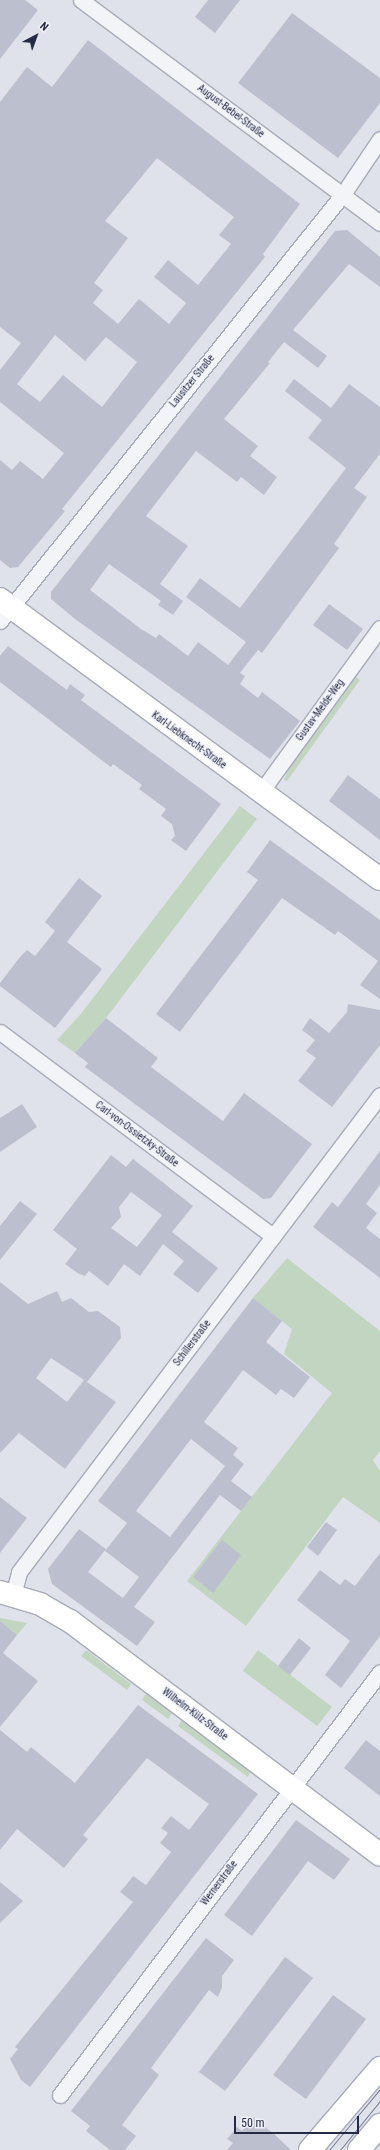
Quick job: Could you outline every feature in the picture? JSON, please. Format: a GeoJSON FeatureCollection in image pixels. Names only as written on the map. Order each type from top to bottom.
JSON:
{"type":"FeatureCollection","features":[{"type":"Feature","properties":{"kind":"main road","name":"Karl-Liebknecht-Straße"},"geometry":{"type":"LineString","coordinates":[[3,609],[380,879]]}},
{"type":"Feature","properties":{"kind":"main road","name":"Wilhelm-Külz-Straße"},"geometry":{"type":"LineString","coordinates":[[7,1593],[40,1604],[70,1621],[292,1786],[380,1855]]}},
{"type":"Feature","properties":{"kind":"main road"},"geometry":{"type":"LineString","coordinates":[[310,2150],[380,2068]]}},
{"type":"Feature","properties":{"kind":"main road"},"geometry":{"type":"LineString","coordinates":[[359,2150],[380,2125]]}},
{"type":"Feature","properties":{"kind":"street","name":"August-Bebel-Straße"},"geometry":{"type":"LineString","coordinates":[[81,0],[380,223]]}},
{"type":"Feature","properties":{"kind":"street","name":"Lausitzer Straße"},"geometry":{"type":"LineString","coordinates":[[3,609],[342,194],[380,139]]}},
{"type":"Feature","properties":{"kind":"street","name":"Gustav-Melde-Weg"},"geometry":{"type":"LineString","coordinates":[[260,793],[380,628]]}},
{"type":"Feature","properties":{"kind":"street","name":"Carl-von-Ossietzky-Straße"},"geometry":{"type":"LineString","coordinates":[[0,1032],[273,1236]]}},
{"type":"Feature","properties":{"kind":"street","name":"Schillerstraße"},"geometry":{"type":"LineString","coordinates":[[7,1593],[19,1572],[380,1095]]}},
{"type":"Feature","properties":{"kind":"street","name":"Wernerstraße"},"geometry":{"type":"LineString","coordinates":[[60,2095],[292,1786],[380,1672]]}},
{"type":"Feature","properties":{"kind":"green space"},"geometry":{"type":"Polygon","coordinates":[[[353,675],[360,680],[287,781],[284,780],[298,748],[353,675]]]}},
{"type":"Feature","properties":{"kind":"green space"},"geometry":{"type":"Polygon","coordinates":[[[240,806],[257,819],[106,1018],[75,1053],[57,1040],[80,1015],[240,806]]]}},
{"type":"Feature","properties":{"kind":"green space"},"geometry":{"type":"Polygon","coordinates":[[[287,1258],[380,1331],[380,1451],[373,1460],[380,1471],[380,1523],[343,1497],[246,1626],[187,1581],[332,1393],[284,1354],[292,1329],[253,1298],[287,1258]]]}},
{"type":"Feature","properties":{"kind":"green space"},"geometry":{"type":"Polygon","coordinates":[[[0,1618],[27,1623],[17,1635],[0,1621],[0,1618]]]}},
{"type":"Feature","properties":{"kind":"green space"},"geometry":{"type":"Polygon","coordinates":[[[86,1650],[131,1684],[127,1690],[81,1656],[86,1650]]]}},
{"type":"Feature","properties":{"kind":"green space"},"geometry":{"type":"Polygon","coordinates":[[[258,1650],[332,1707],[317,1726],[243,1671],[258,1650]]]}},
{"type":"Feature","properties":{"kind":"green space"},"geometry":{"type":"Polygon","coordinates":[[[146,1694],[172,1713],[168,1719],[142,1700],[146,1694]]]}},
{"type":"Feature","properties":{"kind":"green space"},"geometry":{"type":"Polygon","coordinates":[[[182,1720],[250,1772],[248,1777],[178,1726],[182,1720]]]}},
{"type":"Feature","properties":{"kind":"building"},"geometry":{"type":"Polygon","coordinates":[[[0,0],[25,0],[38,10],[0,59],[0,0]]]}},
{"type":"Feature","properties":{"kind":"building"},"geometry":{"type":"Polygon","coordinates":[[[208,0],[240,0],[215,33],[195,17],[208,0]]]}},
{"type":"Feature","properties":{"kind":"building"},"geometry":{"type":"Polygon","coordinates":[[[292,13],[380,78],[380,103],[338,158],[238,83],[292,13]]]}},
{"type":"Feature","properties":{"kind":"building"},"geometry":{"type":"Polygon","coordinates":[[[88,40],[300,204],[263,254],[265,257],[62,509],[65,511],[18,567],[10,568],[0,560],[0,460],[12,470],[20,461],[43,479],[64,453],[0,402],[0,370],[21,343],[0,327],[0,102],[27,67],[52,87],[88,40]],[[157,158],[105,221],[128,238],[94,283],[103,290],[93,303],[118,324],[139,299],[169,324],[186,303],[154,277],[168,260],[198,285],[231,244],[219,235],[234,217],[157,158]],[[55,335],[17,384],[40,402],[63,375],[102,407],[137,362],[106,337],[85,361],[55,335]]]}},
{"type":"Feature","properties":{"kind":"building"},"geometry":{"type":"Polygon","coordinates":[[[347,230],[380,257],[380,287],[349,264],[293,330],[327,356],[318,368],[284,342],[268,362],[270,363],[224,419],[258,446],[250,456],[277,477],[264,495],[241,477],[237,482],[196,451],[146,516],[188,546],[160,584],[183,601],[173,615],[158,605],[161,601],[109,564],[90,590],[141,629],[156,638],[159,634],[188,656],[198,642],[228,665],[246,642],[186,597],[200,578],[240,608],[346,468],[308,438],[322,420],[285,391],[294,379],[331,408],[349,384],[380,407],[380,454],[354,488],[367,497],[334,544],[339,548],[262,653],[258,650],[240,673],[245,676],[240,684],[258,698],[262,692],[300,721],[270,759],[75,619],[51,599],[51,592],[335,231],[347,230]]]}},
{"type":"Feature","properties":{"kind":"building"},"geometry":{"type":"Polygon","coordinates":[[[329,604],[363,629],[347,650],[313,625],[329,604]]]}},
{"type":"Feature","properties":{"kind":"building"},"geometry":{"type":"Polygon","coordinates":[[[8,646],[67,690],[70,684],[85,695],[81,700],[221,804],[186,851],[171,840],[175,836],[172,824],[161,816],[166,809],[139,789],[142,785],[113,764],[111,767],[104,762],[0,682],[0,656],[8,646]]]}},
{"type":"Feature","properties":{"kind":"building"},"geometry":{"type":"Polygon","coordinates":[[[348,775],[380,799],[380,840],[329,801],[348,775]]]}},
{"type":"Feature","properties":{"kind":"building"},"geometry":{"type":"Polygon","coordinates":[[[270,840],[380,920],[380,999],[360,985],[378,961],[338,931],[335,935],[282,898],[180,1032],[156,1014],[258,880],[247,872],[270,840]]]}},
{"type":"Feature","properties":{"kind":"building"},"geometry":{"type":"Polygon","coordinates":[[[79,878],[102,896],[67,942],[102,969],[55,1028],[0,986],[0,983],[27,950],[35,956],[55,931],[45,922],[79,878]]]}},
{"type":"Feature","properties":{"kind":"building"},"geometry":{"type":"Polygon","coordinates":[[[348,1004],[380,1010],[380,1045],[332,1107],[298,1081],[316,1058],[306,1051],[315,1040],[302,1030],[310,1018],[329,1033],[347,1012],[348,1004]]]}},
{"type":"Feature","properties":{"kind":"building"},"geometry":{"type":"Polygon","coordinates":[[[106,1018],[158,1058],[151,1067],[223,1121],[244,1093],[312,1144],[271,1198],[263,1199],[85,1067],[88,1063],[75,1053],[106,1018]]]}},
{"type":"Feature","properties":{"kind":"building"},"geometry":{"type":"Polygon","coordinates":[[[22,1104],[37,1127],[0,1152],[0,1118],[22,1104]]]}},
{"type":"Feature","properties":{"kind":"building"},"geometry":{"type":"Polygon","coordinates":[[[380,1151],[380,1185],[366,1204],[377,1213],[366,1228],[380,1239],[380,1278],[313,1227],[332,1202],[338,1207],[380,1151]]]}},
{"type":"Feature","properties":{"kind":"building"},"geometry":{"type":"Polygon","coordinates":[[[111,1155],[126,1167],[133,1159],[193,1206],[172,1232],[218,1268],[198,1293],[173,1274],[184,1261],[163,1244],[140,1276],[124,1264],[108,1286],[89,1271],[85,1276],[79,1274],[65,1264],[77,1249],[53,1230],[111,1155]],[[131,1192],[119,1207],[121,1217],[111,1228],[137,1247],[162,1215],[131,1192]]]}},
{"type":"Feature","properties":{"kind":"building"},"geometry":{"type":"Polygon","coordinates":[[[20,1201],[37,1214],[0,1260],[0,1226],[20,1201]]]}},
{"type":"Feature","properties":{"kind":"building"},"geometry":{"type":"Polygon","coordinates":[[[0,1282],[28,1304],[57,1291],[62,1302],[71,1298],[89,1312],[98,1311],[120,1327],[121,1338],[87,1382],[84,1380],[116,1402],[65,1469],[19,1433],[0,1453],[0,1282]],[[51,1358],[36,1378],[67,1402],[84,1380],[51,1358]]]}},
{"type":"Feature","properties":{"kind":"building"},"geometry":{"type":"Polygon","coordinates":[[[253,1298],[282,1321],[266,1342],[310,1377],[294,1398],[281,1389],[276,1395],[243,1370],[204,1422],[238,1448],[233,1455],[244,1464],[231,1481],[252,1497],[241,1511],[220,1495],[134,1607],[155,1622],[137,1646],[52,1584],[48,1569],[79,1529],[106,1549],[88,1572],[123,1598],[139,1577],[105,1551],[127,1523],[98,1501],[253,1298]],[[191,1439],[136,1511],[170,1537],[225,1466],[191,1439]]]}},
{"type":"Feature","properties":{"kind":"building"},"geometry":{"type":"Polygon","coordinates":[[[0,1497],[27,1518],[0,1553],[0,1497]]]}},
{"type":"Feature","properties":{"kind":"building"},"geometry":{"type":"Polygon","coordinates":[[[326,1522],[337,1530],[318,1556],[307,1547],[326,1522]]]}},
{"type":"Feature","properties":{"kind":"building"},"geometry":{"type":"Polygon","coordinates":[[[222,1540],[241,1555],[213,1593],[193,1577],[222,1540]]]}},
{"type":"Feature","properties":{"kind":"building"},"geometry":{"type":"Polygon","coordinates":[[[380,1553],[380,1636],[341,1688],[325,1675],[350,1641],[297,1600],[320,1570],[340,1585],[345,1579],[355,1586],[380,1553]]]}},
{"type":"Feature","properties":{"kind":"building"},"geometry":{"type":"Polygon","coordinates":[[[0,1621],[17,1635],[3,1653],[38,1681],[0,1727],[0,1621]]]}},
{"type":"Feature","properties":{"kind":"building"},"geometry":{"type":"Polygon","coordinates":[[[299,1638],[311,1648],[290,1675],[278,1666],[299,1638]]]}},
{"type":"Feature","properties":{"kind":"building"},"geometry":{"type":"Polygon","coordinates":[[[138,1705],[258,1794],[30,2087],[21,2080],[10,2059],[18,2049],[15,2047],[133,1902],[120,1892],[133,1876],[146,1885],[171,1852],[160,1843],[168,1833],[161,1828],[171,1816],[189,1830],[209,1804],[147,1758],[83,1835],[88,1839],[64,1868],[17,1829],[0,1850],[0,1730],[27,1752],[31,1747],[75,1783],[138,1705]]]}},
{"type":"Feature","properties":{"kind":"building"},"geometry":{"type":"Polygon","coordinates":[[[366,1740],[380,1751],[380,1796],[344,1768],[366,1740]]]}},
{"type":"Feature","properties":{"kind":"building"},"geometry":{"type":"Polygon","coordinates":[[[296,1820],[350,1859],[334,1880],[308,1861],[252,1936],[224,1915],[296,1820]]]}},
{"type":"Feature","properties":{"kind":"building"},"geometry":{"type":"Polygon","coordinates":[[[0,1882],[23,1901],[0,1923],[0,1882]]]}},
{"type":"Feature","properties":{"kind":"building"},"geometry":{"type":"Polygon","coordinates":[[[206,1938],[234,1960],[222,1976],[222,1987],[218,1997],[209,1990],[151,2068],[159,2075],[122,2125],[136,2136],[125,2150],[110,2150],[86,2131],[90,2126],[71,2111],[206,1938]]]}},
{"type":"Feature","properties":{"kind":"building"},"geometry":{"type":"Polygon","coordinates":[[[285,1957],[313,1978],[225,2091],[199,2072],[285,1957]]]}},
{"type":"Feature","properties":{"kind":"building"},"geometry":{"type":"Polygon","coordinates":[[[333,1995],[366,2019],[306,2099],[273,2075],[333,1995]]]}},
{"type":"Feature","properties":{"kind":"building"},"geometry":{"type":"Polygon","coordinates":[[[253,2117],[291,2150],[227,2150],[233,2143],[227,2139],[237,2127],[242,2131],[253,2117]]]}},
{"type":"Feature","properties":{"kind":"tram line"},"geometry":{"type":"LineString","coordinates":[[329,2150],[380,2089]]}},
{"type":"Feature","properties":{"kind":"tram line"},"geometry":{"type":"LineString","coordinates":[[340,2150],[380,2101]]}}]}
